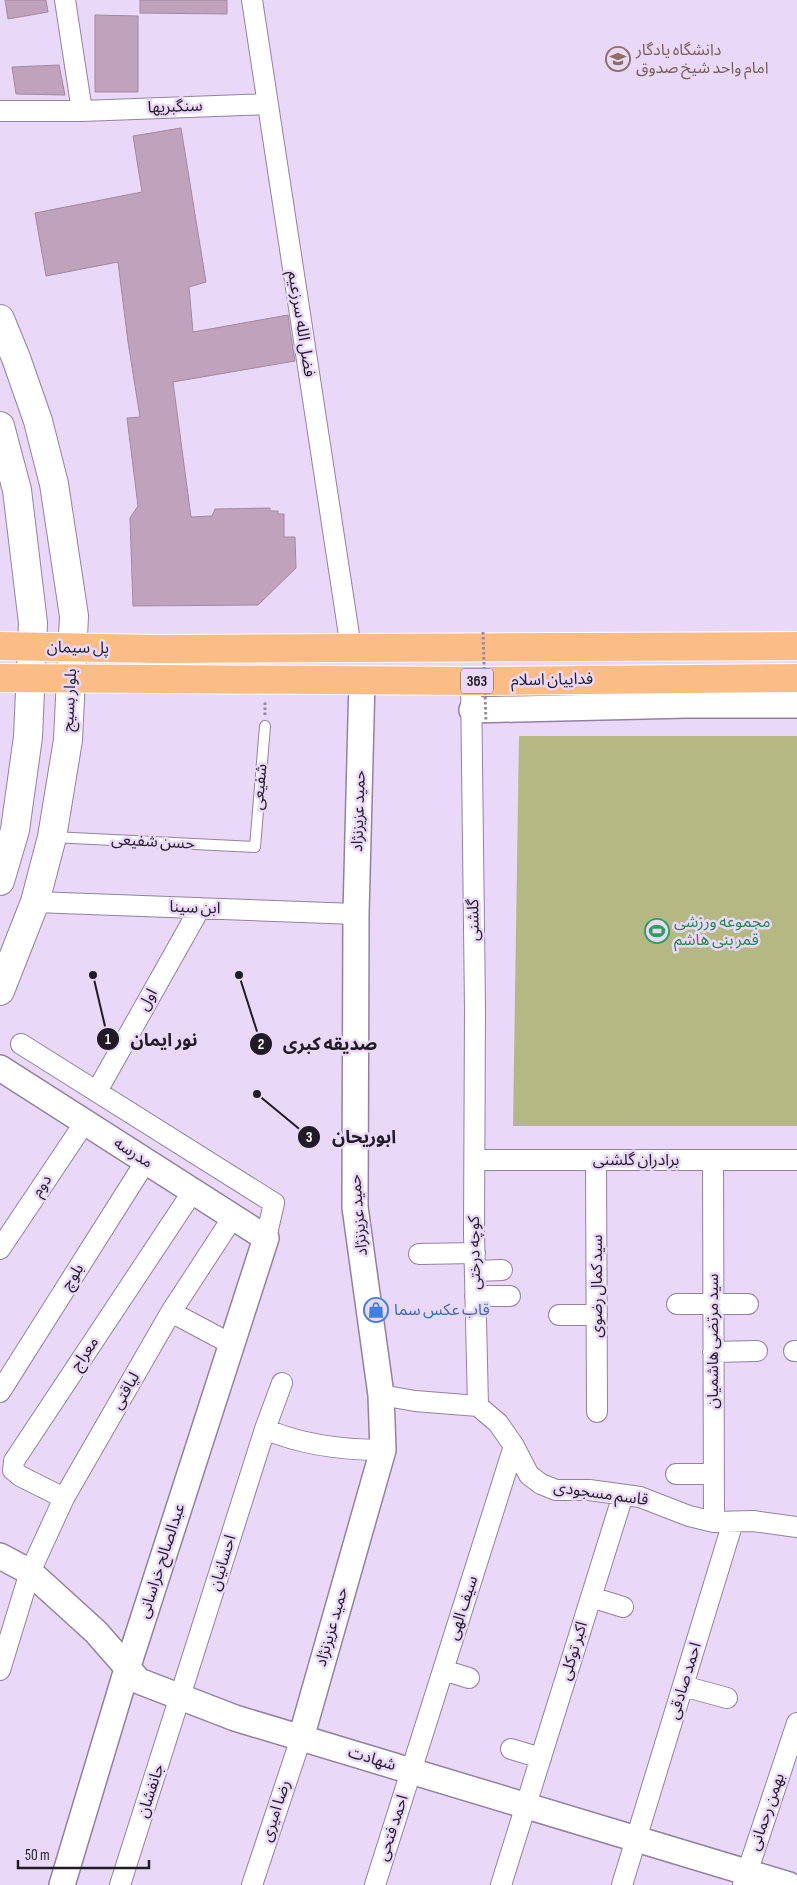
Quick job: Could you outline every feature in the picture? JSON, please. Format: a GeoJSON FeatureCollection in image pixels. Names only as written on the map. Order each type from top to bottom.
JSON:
{"type":"FeatureCollection","features":[{"type":"Feature","properties":{"kind":"main road","name":"بلوار بسیج"},"geometry":{"type":"LineString","coordinates":[[0,319],[38,421],[54,484],[74,616],[68,740],[52,837],[34,902],[0,991]]}},
{"type":"Feature","properties":{"kind":"main road"},"geometry":{"type":"LineString","coordinates":[[0,426],[17,490],[33,623],[28,737],[15,830],[0,881]]}},
{"type":"Feature","properties":{"kind":"main road","name":"پل سیمان"},"geometry":{"type":"LineString","coordinates":[[0,646],[157,649]]}},
{"type":"Feature","properties":{"kind":"main road","name":"فداییان اسلام"},"geometry":{"type":"LineString","coordinates":[[157,649],[797,646]]}},
{"type":"Feature","properties":{"kind":"main road","name":"پل سیمان"},"geometry":{"type":"LineString","coordinates":[[0,678],[156,680]]}},
{"type":"Feature","properties":{"kind":"main road","name":"فداییان اسلام"},"geometry":{"type":"LineString","coordinates":[[156,680],[472,681],[797,678]]}},
{"type":"Feature","properties":{"kind":"street"},"geometry":{"type":"LineString","coordinates":[[65,0],[82,111]]}},
{"type":"Feature","properties":{"kind":"street","name":"فضل الله سرزعیم"},"geometry":{"type":"LineString","coordinates":[[252,0],[351,648]]}},
{"type":"Feature","properties":{"kind":"street","name":"سنگبریها"},"geometry":{"type":"LineString","coordinates":[[0,111],[82,111],[268,104]]}},
{"type":"Feature","properties":{"kind":"street","name":"حمید عزیزنژاد"},"geometry":{"type":"LineString","coordinates":[[300,1738],[383,1450],[381,1395],[355,1207],[356,914],[362,680]]}},
{"type":"Feature","properties":{"kind":"street","name":"گلشنی"},"geometry":{"type":"LineString","coordinates":[[472,681],[479,717],[475,1160]]}},
{"type":"Feature","properties":{"kind":"street"},"geometry":{"type":"LineString","coordinates":[[479,717],[676,706],[797,705]]}},
{"type":"Feature","properties":{"kind":"street","name":"ابن سینا"},"geometry":{"type":"LineString","coordinates":[[34,902],[356,914]]}},
{"type":"Feature","properties":{"kind":"street","name":"اول"},"geometry":{"type":"LineString","coordinates":[[97,1091],[200,908]]}},
{"type":"Feature","properties":{"kind":"street"},"geometry":{"type":"LineString","coordinates":[[20,1044],[274,1204],[266,1238]]}},
{"type":"Feature","properties":{"kind":"street","name":"مدرسه"},"geometry":{"type":"LineString","coordinates":[[0,1068],[266,1238]]}},
{"type":"Feature","properties":{"kind":"street","name":"دوم"},"geometry":{"type":"LineString","coordinates":[[0,1249],[85,1122]]}},
{"type":"Feature","properties":{"kind":"street","name":"برادران گلشنی"},"geometry":{"type":"LineString","coordinates":[[475,1160],[797,1160]]}},
{"type":"Feature","properties":{"kind":"street","name":"کوچه درختی"},"geometry":{"type":"LineString","coordinates":[[475,1160],[475,1296],[478,1406]]}},
{"type":"Feature","properties":{"kind":"street","name":"سید کمال رضوی"},"geometry":{"type":"LineString","coordinates":[[596,1160],[597,1412]]}},
{"type":"Feature","properties":{"kind":"street","name":"سید مرتضی هاشمیان"},"geometry":{"type":"LineString","coordinates":[[713,1160],[714,1474],[723,1522]]}},
{"type":"Feature","properties":{"kind":"street","name":"بلوچ"},"geometry":{"type":"LineString","coordinates":[[0,1392],[146,1161]]}},
{"type":"Feature","properties":{"kind":"street","name":"معراج"},"geometry":{"type":"LineString","coordinates":[[64,1498],[20,1476],[13,1470],[14,1461],[193,1191]]}},
{"type":"Feature","properties":{"kind":"street","name":"لیاقتی"},"geometry":{"type":"LineString","coordinates":[[0,1670],[30,1572],[64,1498],[171,1312],[233,1217]]}},
{"type":"Feature","properties":{"kind":"street","name":"عبدالصالح خراسانی"},"geometry":{"type":"LineString","coordinates":[[62,1885],[127,1669],[266,1238]]}},
{"type":"Feature","properties":{"kind":"street"},"geometry":{"type":"LineString","coordinates":[[419,1254],[475,1262],[502,1270]]}},
{"type":"Feature","properties":{"kind":"street"},"geometry":{"type":"LineString","coordinates":[[475,1296],[510,1296]]}},
{"type":"Feature","properties":{"kind":"street"},"geometry":{"type":"LineString","coordinates":[[677,1304],[748,1304]]}},
{"type":"Feature","properties":{"kind":"street"},"geometry":{"type":"LineString","coordinates":[[171,1312],[231,1344]]}},
{"type":"Feature","properties":{"kind":"street"},"geometry":{"type":"LineString","coordinates":[[559,1315],[597,1315]]}},
{"type":"Feature","properties":{"kind":"street"},"geometry":{"type":"LineString","coordinates":[[713,1352],[757,1351]]}},
{"type":"Feature","properties":{"kind":"street","name":"احسانیان"},"geometry":{"type":"LineString","coordinates":[[181,1698],[265,1429],[282,1383]]}},
{"type":"Feature","properties":{"kind":"street"},"geometry":{"type":"LineString","coordinates":[[381,1395],[415,1402],[478,1406]]}},
{"type":"Feature","properties":{"kind":"street","name":"قاسم مسجودی"},"geometry":{"type":"LineString","coordinates":[[478,1406],[498,1423],[514,1446],[529,1475],[541,1484],[556,1490],[589,1490],[640,1497],[689,1516],[723,1522],[753,1521],[797,1527]]}},
{"type":"Feature","properties":{"kind":"street"},"geometry":{"type":"LineString","coordinates":[[265,1429],[289,1438],[340,1449],[383,1450]]}},
{"type":"Feature","properties":{"kind":"street","name":"سیف الهی"},"geometry":{"type":"LineString","coordinates":[[411,1771],[514,1446]]}},
{"type":"Feature","properties":{"kind":"street"},"geometry":{"type":"LineString","coordinates":[[676,1474],[714,1474]]}},
{"type":"Feature","properties":{"kind":"street","name":"اکبر توکلی"},"geometry":{"type":"LineString","coordinates":[[501,1885],[623,1495]]}},
{"type":"Feature","properties":{"kind":"street","name":"احمد صادقی"},"geometry":{"type":"LineString","coordinates":[[622,1885],[683,1686],[723,1522]]}},
{"type":"Feature","properties":{"kind":"street","name":"شهادت"},"geometry":{"type":"LineString","coordinates":[[0,1556],[30,1572],[96,1632],[139,1681],[235,1718],[637,1840],[745,1879],[789,1885]]}},
{"type":"Feature","properties":{"kind":"street"},"geometry":{"type":"LineString","coordinates":[[591,1597],[623,1607]]}},
{"type":"Feature","properties":{"kind":"street"},"geometry":{"type":"LineString","coordinates":[[443,1670],[469,1678]]}},
{"type":"Feature","properties":{"kind":"street"},"geometry":{"type":"LineString","coordinates":[[683,1686],[727,1698]]}},
{"type":"Feature","properties":{"kind":"street","name":"جانفشان"},"geometry":{"type":"LineString","coordinates":[[120,1885],[181,1698]]}},
{"type":"Feature","properties":{"kind":"street","name":"بهمن رحمانی"},"geometry":{"type":"LineString","coordinates":[[745,1879],[797,1724]]}},
{"type":"Feature","properties":{"kind":"street","name":"رضا امیری"},"geometry":{"type":"LineString","coordinates":[[252,1885],[300,1738]]}},
{"type":"Feature","properties":{"kind":"street"},"geometry":{"type":"LineString","coordinates":[[511,1749],[541,1758]]}},
{"type":"Feature","properties":{"kind":"street","name":"احمد فتحی"},"geometry":{"type":"LineString","coordinates":[[375,1885],[411,1771]]}},
{"type":"Feature","properties":{"kind":"lane","name":"شفیعی"},"geometry":{"type":"LineString","coordinates":[[255,847],[265,726]]}},
{"type":"Feature","properties":{"kind":"lane","name":"حسن شفیعی"},"geometry":{"type":"LineString","coordinates":[[52,837],[255,847]]}},
{"type":"Feature","properties":{"kind":"path"},"geometry":{"type":"LineString","coordinates":[[479,717],[483,632]]}},
{"type":"Feature","properties":{"kind":"green space","name":"مجموعه ورزشی قمر بنی هاشم"},"geometry":{"type":"Polygon","coordinates":[[[519,736],[797,736],[797,1126],[513,1126],[519,736]]]}},
{"type":"Feature","properties":{"kind":"building"},"geometry":{"type":"Polygon","coordinates":[[[5,0],[46,0],[48,12],[8,19],[5,0]]]}},
{"type":"Feature","properties":{"kind":"building"},"geometry":{"type":"Polygon","coordinates":[[[140,0],[227,0],[227,14],[140,13],[140,0]]]}},
{"type":"Feature","properties":{"kind":"building"},"geometry":{"type":"Polygon","coordinates":[[[95,15],[138,16],[138,92],[95,92],[95,15]]]}},
{"type":"Feature","properties":{"kind":"building"},"geometry":{"type":"Polygon","coordinates":[[[59,65],[65,95],[16,94],[12,67],[59,65]]]}},
{"type":"Feature","properties":{"kind":"building"},"geometry":{"type":"Polygon","coordinates":[[[181,128],[206,282],[189,287],[193,332],[288,315],[295,361],[173,382],[191,517],[212,516],[215,509],[270,508],[270,511],[278,511],[278,514],[284,514],[284,537],[295,537],[296,568],[258,605],[133,606],[130,518],[138,506],[127,418],[140,417],[118,262],[46,276],[35,213],[142,192],[133,136],[181,128]]]}},
{"type":"Feature","properties":{"kind":"place","name":"دانشگاه یادگار امام واحد شیخ صدوق"},"geometry":{"type":"Point","coordinates":[618,59]}},
{"type":"Feature","properties":{"kind":"place","name":"مجموعه ورزشی قمر بنی هاشم"},"geometry":{"type":"Point","coordinates":[657,931]}},
{"type":"Feature","properties":{"kind":"place","name":"نور ایمان"},"geometry":{"type":"Point","coordinates":[93,975]}},
{"type":"Feature","properties":{"kind":"place","name":"صدیقه کبری"},"geometry":{"type":"Point","coordinates":[239,975]}},
{"type":"Feature","properties":{"kind":"place","name":"ابوریحان"},"geometry":{"type":"Point","coordinates":[257,1094]}},
{"type":"Feature","properties":{"kind":"place","name":"قاب عکس سما"},"geometry":{"type":"Point","coordinates":[376,1310]}}]}
